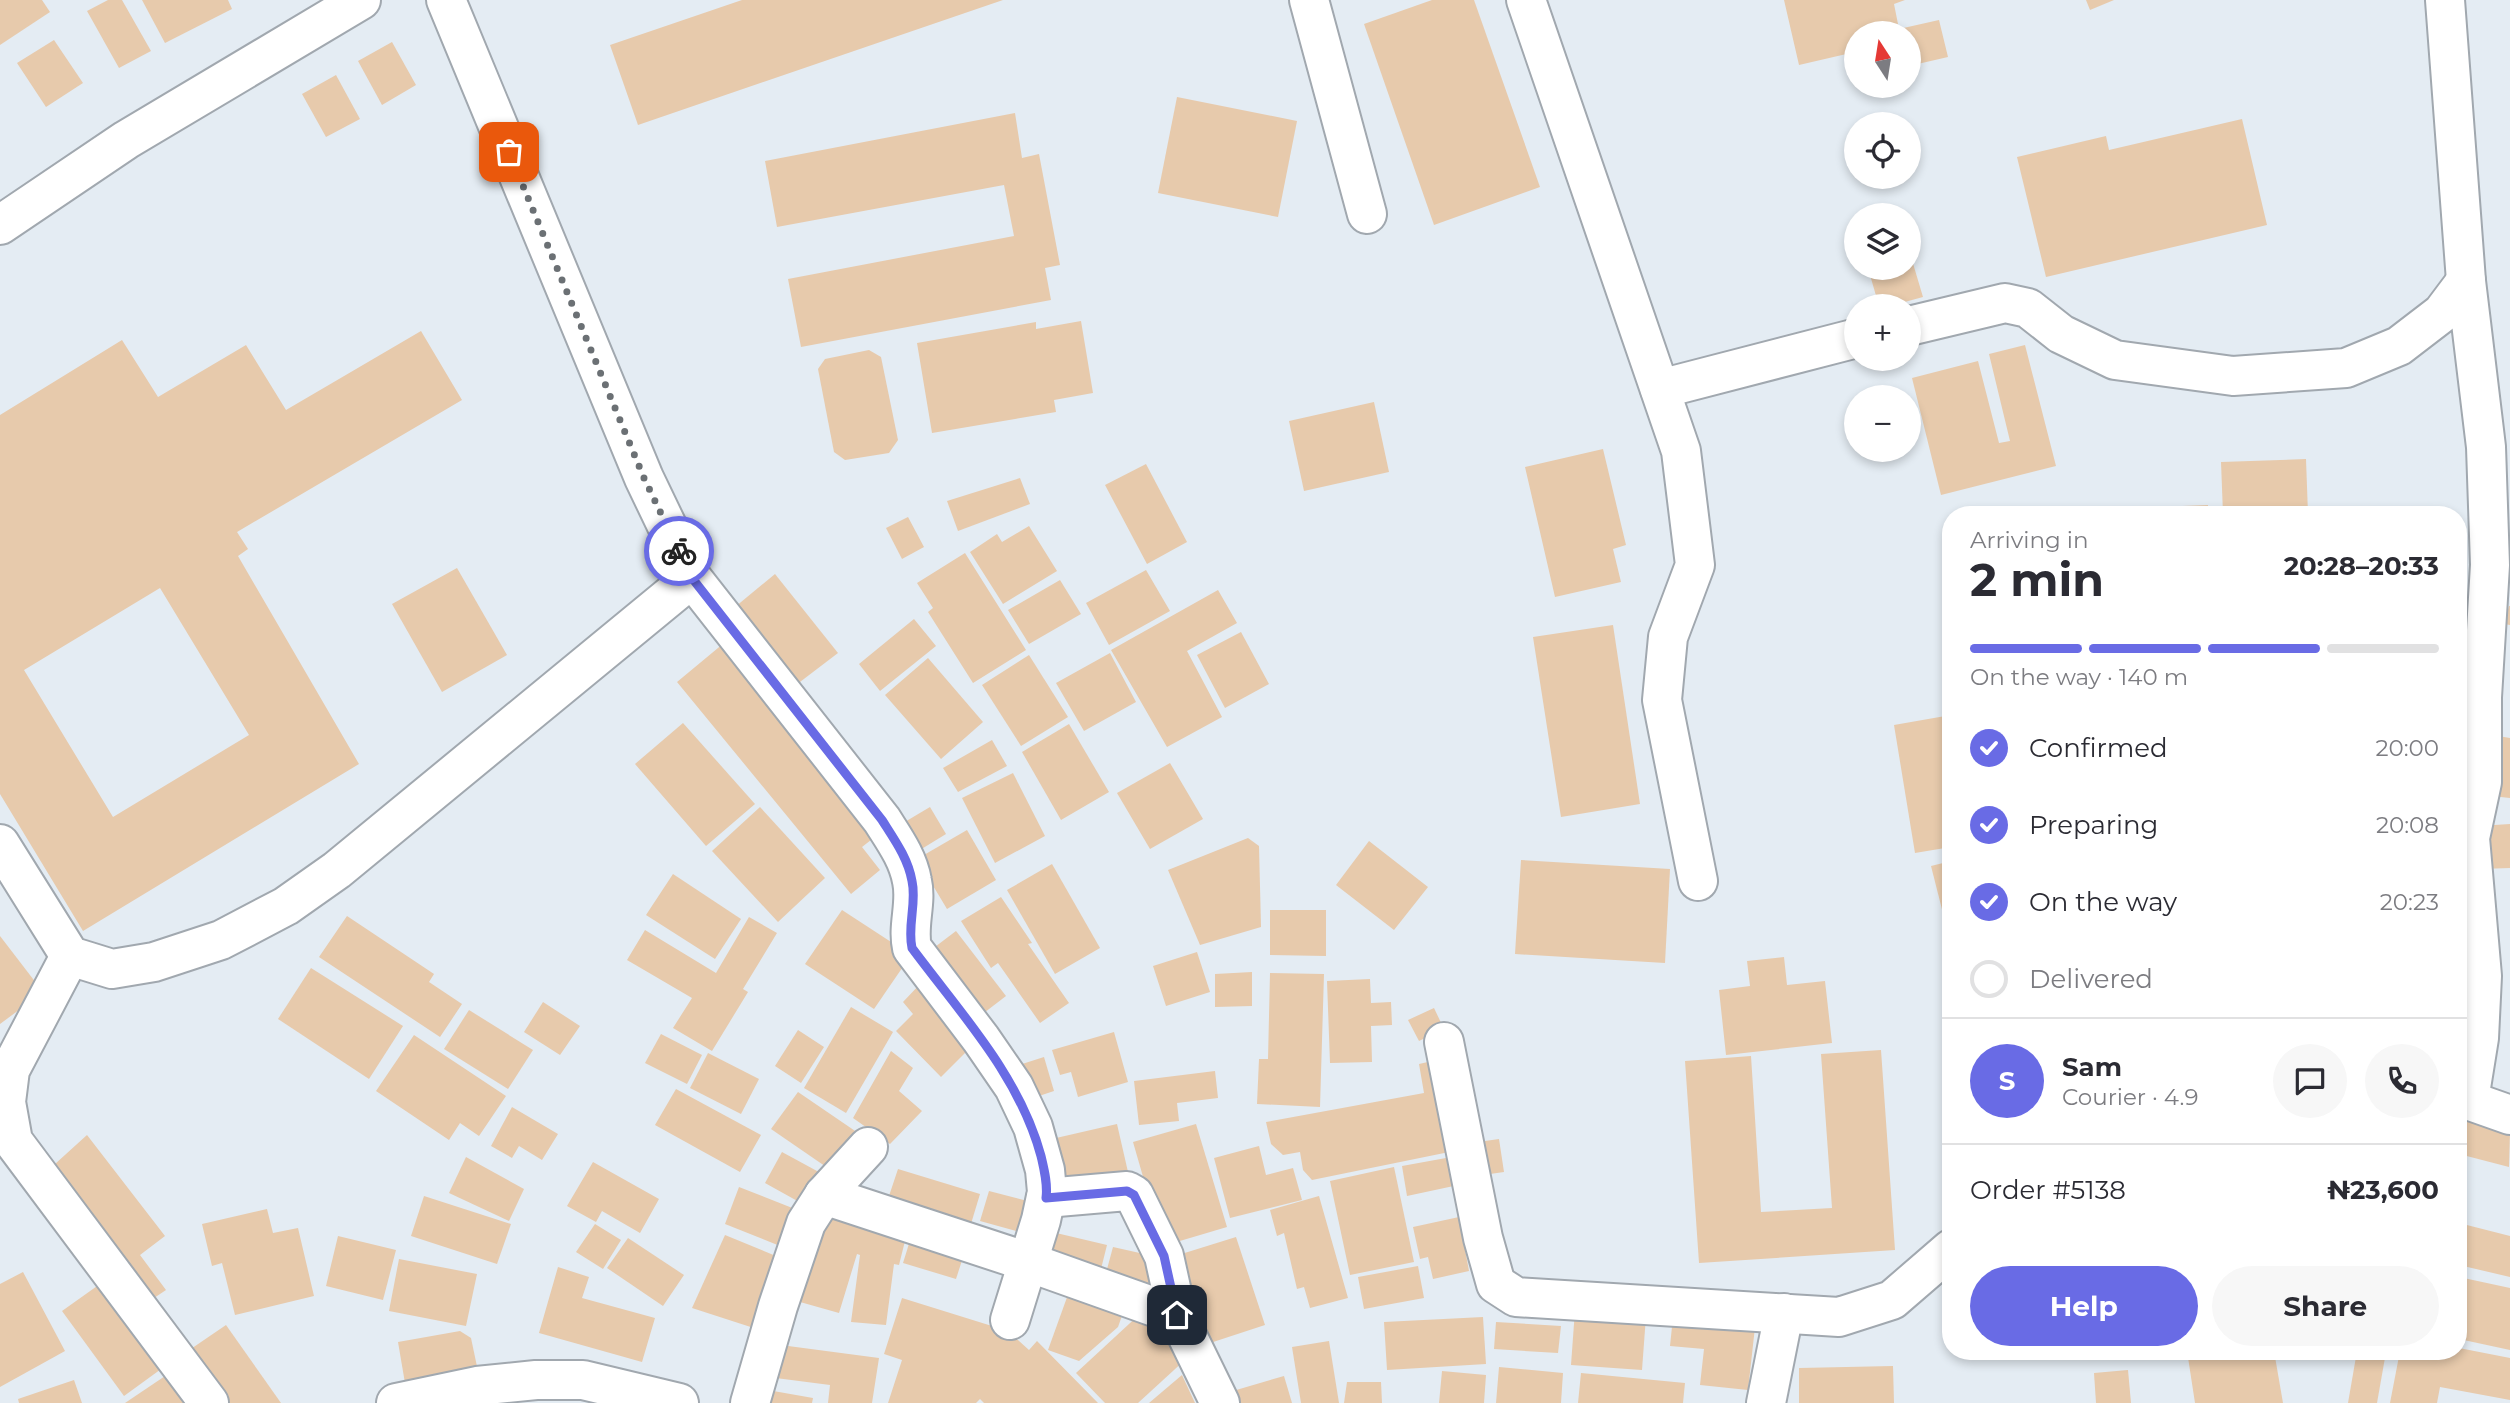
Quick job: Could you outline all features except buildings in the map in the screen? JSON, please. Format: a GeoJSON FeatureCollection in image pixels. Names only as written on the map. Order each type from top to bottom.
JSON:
{"type":"FeatureCollection","features":[{"type":"Feature","properties":{"kind":"street"},"geometry":{"type":"LineString","coordinates":[[0,225],[126,140],[361,0]]}},
{"type":"Feature","properties":{"kind":"street"},"geometry":{"type":"LineString","coordinates":[[446,0],[644,478],[692,578],[882,820],[904,856],[912,882],[913,913],[909,937],[912,948],[1014,1087],[1033,1127],[1045,1170],[1046,1198],[1010,1320]]}},
{"type":"Feature","properties":{"kind":"street"},"geometry":{"type":"LineString","coordinates":[[1308,0],[1367,214]]}},
{"type":"Feature","properties":{"kind":"street"},"geometry":{"type":"LineString","coordinates":[[1526,0],[1681,451],[1695,565],[1668,636],[1662,699],[1698,881]]}},
{"type":"Feature","properties":{"kind":"street"},"geometry":{"type":"LineString","coordinates":[[2445,0],[2466,281],[2486,447],[2490,565],[2482,697],[2482,782],[2470,838],[2482,976],[2479,1038],[2467,1086]]}},
{"type":"Feature","properties":{"kind":"street"},"geometry":{"type":"LineString","coordinates":[[1921,323],[2005,303],[2028,308],[2061,334],[2115,360],[2233,376],[2346,368],[2399,346],[2442,313],[2466,281]]}},
{"type":"Feature","properties":{"kind":"street"},"geometry":{"type":"LineString","coordinates":[[1660,388],[1844,341]]}},
{"type":"Feature","properties":{"kind":"street"},"geometry":{"type":"LineString","coordinates":[[0,844],[69,956],[112,969],[154,962],[221,940],[286,906],[337,870],[692,578]]}},
{"type":"Feature","properties":{"kind":"street"},"geometry":{"type":"LineString","coordinates":[[69,956],[10,1070],[6,1102],[13,1141],[209,1403]]}},
{"type":"Feature","properties":{"kind":"street"},"geometry":{"type":"LineString","coordinates":[[1444,1042],[1483,1238],[1496,1283],[1516,1297],[1839,1317],[1892,1300],[1942,1257]]}},
{"type":"Feature","properties":{"kind":"street"},"geometry":{"type":"LineString","coordinates":[[2467,1099],[2510,1115]]}},
{"type":"Feature","properties":{"kind":"street"},"geometry":{"type":"LineString","coordinates":[[750,1403],[806,1223],[824,1195],[867,1147]]}},
{"type":"Feature","properties":{"kind":"street"},"geometry":{"type":"LineString","coordinates":[[1046,1198],[1127,1191],[1134,1195],[1164,1256],[1177,1315],[1220,1403]]}},
{"type":"Feature","properties":{"kind":"street"},"geometry":{"type":"LineString","coordinates":[[824,1195],[1028,1262],[1177,1315]]}},
{"type":"Feature","properties":{"kind":"street"},"geometry":{"type":"LineString","coordinates":[[1766,1403],[1784,1313]]}},
{"type":"Feature","properties":{"kind":"street"},"geometry":{"type":"LineString","coordinates":[[396,1403],[477,1386],[560,1380],[583,1380],[679,1403]]}},
{"type":"Feature","properties":{"kind":"way so far"},"geometry":{"type":"LineString","coordinates":[[509,152],[644,478],[679,551]]}},
{"type":"Feature","properties":{"kind":"route"},"geometry":{"type":"LineString","coordinates":[[679,551],[692,578],[882,820],[904,856],[912,882],[913,913],[909,937],[912,948],[1014,1087],[1033,1127],[1045,1170],[1046,1198],[1127,1191],[1134,1195],[1164,1256],[1177,1315]]}}]}
